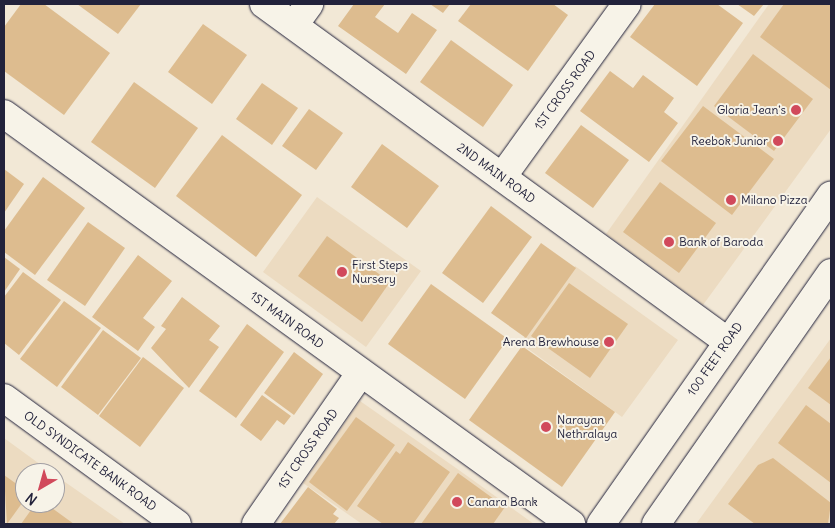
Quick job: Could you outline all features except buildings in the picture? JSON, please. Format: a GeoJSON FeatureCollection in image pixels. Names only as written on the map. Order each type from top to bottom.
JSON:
{"type":"FeatureCollection","features":[{"type":"Feature","properties":{"kind":"street","name":"2ND MAIN ROAD"},"geometry":{"type":"LineString","coordinates":[[264,4],[301,14],[502,177],[727,342]]}},
{"type":"Feature","properties":{"kind":"street","name":"1ST CROSS ROAD"},"geometry":{"type":"LineString","coordinates":[[502,177],[627,4]]}},
{"type":"Feature","properties":{"kind":"street","name":"1ST MAIN ROAD"},"geometry":{"type":"LineString","coordinates":[[4,114],[360,374],[572,524]]}},
{"type":"Feature","properties":{"kind":"street","name":"100 FEET ROAD"},"geometry":{"type":"LineString","coordinates":[[601,524],[831,195]]}},
{"type":"Feature","properties":{"kind":"street"},"geometry":{"type":"LineString","coordinates":[[656,524],[831,273]]}},
{"type":"Feature","properties":{"kind":"street","name":"1ST CROSS ROAD"},"geometry":{"type":"LineString","coordinates":[[256,524],[360,374]]}},
{"type":"Feature","properties":{"kind":"street","name":"OLD SYNDICATE BANK ROAD"},"geometry":{"type":"LineString","coordinates":[[4,398],[177,524]]}},
{"type":"Feature","properties":{"kind":"shaded area"},"geometry":{"type":"Polygon","coordinates":[[[769,4],[831,4],[831,129],[703,305],[606,234],[769,4]]]}},
{"type":"Feature","properties":{"kind":"shaded area","name":"First Steps Nursery"},"geometry":{"type":"Polygon","coordinates":[[[317,197],[421,271],[366,347],[263,272],[317,197]]]}},
{"type":"Feature","properties":{"kind":"shaded area"},"geometry":{"type":"Polygon","coordinates":[[[575,266],[678,340],[622,417],[520,343],[575,266]]]}},
{"type":"Feature","properties":{"kind":"shaded area"},"geometry":{"type":"Polygon","coordinates":[[[831,338],[831,524],[696,524],[831,338]]]}},
{"type":"Feature","properties":{"kind":"shaded area"},"geometry":{"type":"Polygon","coordinates":[[[360,401],[534,524],[362,524],[303,483],[360,401]]]}},
{"type":"Feature","properties":{"kind":"shaded area"},"geometry":{"type":"Polygon","coordinates":[[[4,438],[38,463],[15,463],[15,513],[65,513],[65,482],[125,524],[4,524],[4,438]]]}},
{"type":"Feature","properties":{"kind":"place","name":"Gloria Jean's"},"geometry":{"type":"Point","coordinates":[796,110]}},
{"type":"Feature","properties":{"kind":"place","name":"Reebok Junior"},"geometry":{"type":"Point","coordinates":[778,141]}},
{"type":"Feature","properties":{"kind":"place","name":"Milano Pizza"},"geometry":{"type":"Point","coordinates":[731,200]}},
{"type":"Feature","properties":{"kind":"place","name":"Bank of Baroda"},"geometry":{"type":"Point","coordinates":[669,242]}},
{"type":"Feature","properties":{"kind":"place","name":"First Steps Nursery"},"geometry":{"type":"Point","coordinates":[342,272]}},
{"type":"Feature","properties":{"kind":"place","name":"Arena Brewhouse"},"geometry":{"type":"Point","coordinates":[609,342]}},
{"type":"Feature","properties":{"kind":"place","name":"Narayan Nethralaya"},"geometry":{"type":"Point","coordinates":[546,427]}},
{"type":"Feature","properties":{"kind":"place","name":"Canara Bank"},"geometry":{"type":"Point","coordinates":[457,502]}}]}
